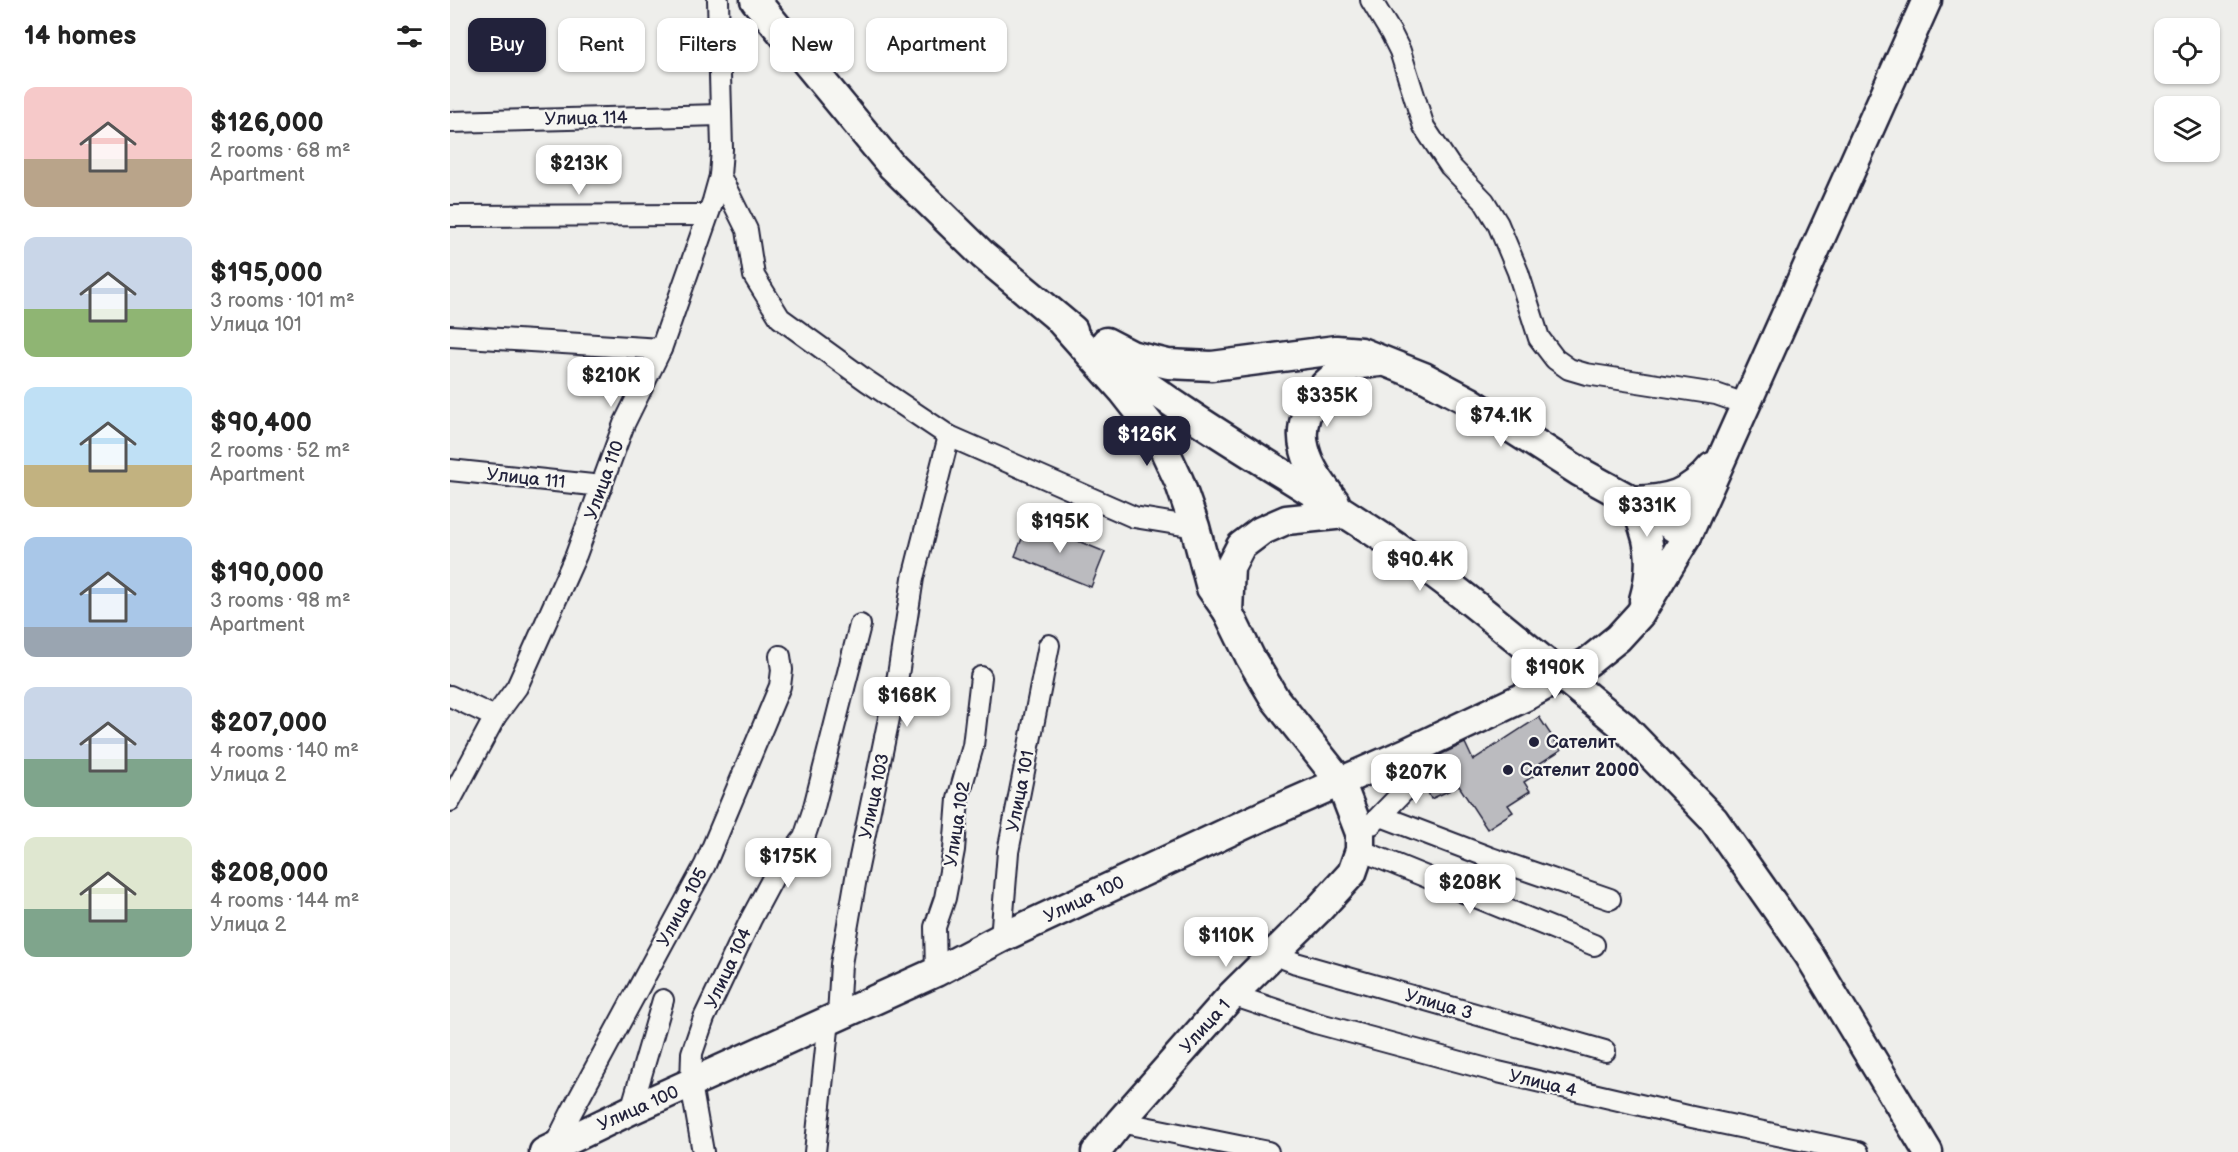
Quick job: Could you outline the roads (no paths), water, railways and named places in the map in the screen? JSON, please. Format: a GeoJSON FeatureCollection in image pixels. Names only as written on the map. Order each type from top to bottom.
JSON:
{"type":"FeatureCollection","features":[{"type":"Feature","properties":{"kind":"main road"},"geometry":{"type":"LineString","coordinates":[[755,0],[892,166],[983,255],[1058,318],[1135,377],[1400,549],[1459,591],[1623,726],[1714,820],[1809,956],[1928,1152]]}},
{"type":"Feature","properties":{"kind":"main road","name":"Улица 100"},"geometry":{"type":"LineString","coordinates":[[549,1149],[936,972],[1001,938],[1526,696],[1588,662],[1618,638],[1640,614],[1687,536],[1927,0]]}},
{"type":"Feature","properties":{"kind":"main road"},"geometry":{"type":"LineString","coordinates":[[1058,318],[1131,355],[1168,364],[1212,366],[1336,350],[1361,352],[1424,377],[1469,401],[1580,472],[1633,501],[1687,536]]}},
{"type":"Feature","properties":{"kind":"main road"},"geometry":{"type":"LineString","coordinates":[[1058,318],[1124,392],[1157,434],[1179,481],[1195,527],[1211,588],[1228,612],[1250,657],[1275,699],[1340,781],[1367,833]]}},
{"type":"Feature","properties":{"kind":"main road"},"geometry":{"type":"LineString","coordinates":[[1345,514],[1318,479],[1305,450],[1303,425],[1310,402],[1331,380],[1353,366],[1385,361]]}},
{"type":"Feature","properties":{"kind":"main road"},"geometry":{"type":"LineString","coordinates":[[1633,501],[1661,500],[1680,494],[1700,481],[1722,455]]}},
{"type":"Feature","properties":{"kind":"main road"},"geometry":{"type":"LineString","coordinates":[[1633,501],[1646,528],[1649,551],[1650,577],[1640,614]]}},
{"type":"Feature","properties":{"kind":"main road"},"geometry":{"type":"LineString","coordinates":[[1228,612],[1230,567],[1241,546],[1261,531],[1286,520],[1345,514]]}},
{"type":"Feature","properties":{"kind":"main road","name":"Улица 1"},"geometry":{"type":"LineString","coordinates":[[1096,1152],[1232,995],[1352,873],[1367,833]]}},
{"type":"Feature","properties":{"kind":"street","name":"Улица 110"},"geometry":{"type":"LineString","coordinates":[[450,801],[495,717],[517,687],[576,555],[624,424],[661,349],[707,215],[720,176],[718,0]]}},
{"type":"Feature","properties":{"kind":"street"},"geometry":{"type":"LineString","coordinates":[[1371,0],[1400,51],[1424,127],[1450,166],[1484,201],[1498,224],[1534,316],[1539,338],[1555,359],[1569,369],[1586,374],[1716,394],[1745,404]]}},
{"type":"Feature","properties":{"kind":"street","name":"Улица 114"},"geometry":{"type":"LineString","coordinates":[[450,122],[721,115]]}},
{"type":"Feature","properties":{"kind":"street"},"geometry":{"type":"LineString","coordinates":[[720,176],[747,230],[754,276],[780,318],[867,381],[949,436],[1134,517],[1195,527]]}},
{"type":"Feature","properties":{"kind":"street"},"geometry":{"type":"LineString","coordinates":[[450,216],[707,215]]}},
{"type":"Feature","properties":{"kind":"street"},"geometry":{"type":"LineString","coordinates":[[450,336],[661,349]]}},
{"type":"Feature","properties":{"kind":"street","name":"Улица 103"},"geometry":{"type":"LineString","coordinates":[[834,1018],[847,929],[898,675],[913,578],[949,436]]}},
{"type":"Feature","properties":{"kind":"street","name":"Улица 111"},"geometry":{"type":"LineString","coordinates":[[450,470],[602,486]]}},
{"type":"Feature","properties":{"kind":"street","name":"Улица 104"},"geometry":{"type":"LineString","coordinates":[[703,1152],[692,1084],[693,1053],[704,1018],[751,919],[774,876],[804,838],[813,811],[860,625]]}},
{"type":"Feature","properties":{"kind":"street","name":"Улица 101"},"geometry":{"type":"LineString","coordinates":[[1001,938],[1008,852],[1049,645]]}},
{"type":"Feature","properties":{"kind":"street","name":"Улица 105"},"geometry":{"type":"LineString","coordinates":[[549,1149],[705,865],[780,686],[782,670],[780,656]]}},
{"type":"Feature","properties":{"kind":"street","name":"Улица 102"},"geometry":{"type":"LineString","coordinates":[[936,972],[935,927],[945,898],[954,850],[958,799],[973,746],[981,677]]}},
{"type":"Feature","properties":{"kind":"street"},"geometry":{"type":"LineString","coordinates":[[450,696],[495,717]]}},
{"type":"Feature","properties":{"kind":"street"},"geometry":{"type":"LineString","coordinates":[[1367,833],[1407,788],[1412,771],[1407,752]]}},
{"type":"Feature","properties":{"kind":"street"},"geometry":{"type":"LineString","coordinates":[[1367,833],[1491,858],[1610,899]]}},
{"type":"Feature","properties":{"kind":"street"},"geometry":{"type":"LineString","coordinates":[[1367,833],[1594,945]]}},
{"type":"Feature","properties":{"kind":"street","name":"Улица 3"},"geometry":{"type":"LineString","coordinates":[[1273,954],[1296,963],[1605,1051]]}},
{"type":"Feature","properties":{"kind":"street","name":"Улица 4"},"geometry":{"type":"LineString","coordinates":[[1232,995],[1316,1023],[1498,1072],[1703,1120],[1858,1152]]}},
{"type":"Feature","properties":{"kind":"street"},"geometry":{"type":"LineString","coordinates":[[631,1110],[663,1000]]}},
{"type":"Feature","properties":{"kind":"street"},"geometry":{"type":"LineString","coordinates":[[815,1152],[834,1018]]}},
{"type":"Feature","properties":{"kind":"street"},"geometry":{"type":"LineString","coordinates":[[1120,1122],[1268,1152]]}},
{"type":"Feature","properties":{"kind":"place","name":"Сателит"},"geometry":{"type":"Point","coordinates":[1534,742]}},
{"type":"Feature","properties":{"kind":"place","name":"Сателит 2000"},"geometry":{"type":"Point","coordinates":[1508,770]}}]}
